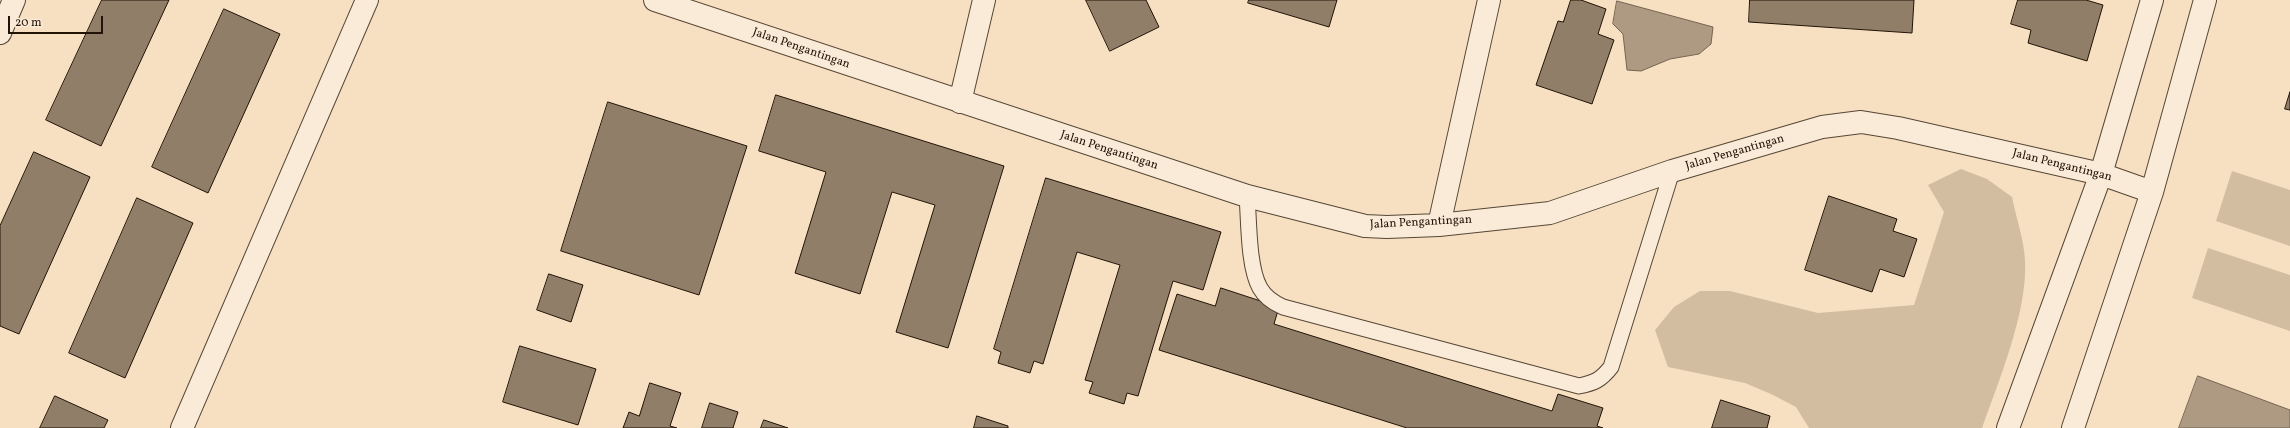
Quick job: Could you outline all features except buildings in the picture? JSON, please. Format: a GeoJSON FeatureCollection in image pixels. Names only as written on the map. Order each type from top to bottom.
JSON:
{"type":"FeatureCollection","features":[{"type":"Feature","properties":{"kind":"street"},"geometry":{"type":"LineString","coordinates":[[0,33],[14,0]]}},
{"type":"Feature","properties":{"kind":"street"},"geometry":{"type":"LineString","coordinates":[[182,428],[367,0]]}},
{"type":"Feature","properties":{"kind":"street","name":"Jalan Pengantingan"},"geometry":{"type":"LineString","coordinates":[[655,0],[1247,196],[1365,226],[1388,227],[1439,225],[1550,213],[1672,171],[1822,127],[1861,122],[1898,128],[2101,174],[2152,192]]}},
{"type":"Feature","properties":{"kind":"street"},"geometry":{"type":"LineString","coordinates":[[960,102],[984,0]]}},
{"type":"Feature","properties":{"kind":"street"},"geometry":{"type":"LineString","coordinates":[[1439,225],[1489,0]]}},
{"type":"Feature","properties":{"kind":"street"},"geometry":{"type":"LineString","coordinates":[[2008,428],[2101,174],[2152,0]]}},
{"type":"Feature","properties":{"kind":"street"},"geometry":{"type":"LineString","coordinates":[[2073,428],[2152,192],[2205,0]]}},
{"type":"Feature","properties":{"kind":"lane"},"geometry":{"type":"LineString","coordinates":[[1247,196],[1253,273],[1260,289],[1271,301],[1283,308],[1578,386],[1594,383],[1603,378],[1611,366],[1672,171]]}},
{"type":"Feature","properties":{"kind":"shaded area"},"geometry":{"type":"Polygon","coordinates":[[[1617,1],[1713,27],[1711,44],[1699,54],[1670,59],[1641,71],[1627,70],[1623,34],[1613,24],[1617,1]]]}},
{"type":"Feature","properties":{"kind":"shaded area"},"geometry":{"type":"Polygon","coordinates":[[[1961,169],[1987,179],[2012,197],[2022,237],[2025,260],[2025,280],[2017,323],[2004,367],[1982,428],[1809,428],[1796,407],[1771,394],[1745,383],[1668,367],[1655,330],[1674,307],[1700,291],[1730,291],[1818,313],[1914,305],[1944,212],[1928,185],[1961,169]]]}},
{"type":"Feature","properties":{"kind":"shaded area"},"geometry":{"type":"Polygon","coordinates":[[[2232,171],[2290,190],[2290,246],[2216,221],[2232,171]]]}},
{"type":"Feature","properties":{"kind":"shaded area"},"geometry":{"type":"Polygon","coordinates":[[[2208,248],[2290,275],[2290,331],[2192,298],[2208,248]]]}},
{"type":"Feature","properties":{"kind":"shaded area"},"geometry":{"type":"Polygon","coordinates":[[[2198,376],[2290,410],[2290,428],[2179,428],[2198,376]]]}}]}
